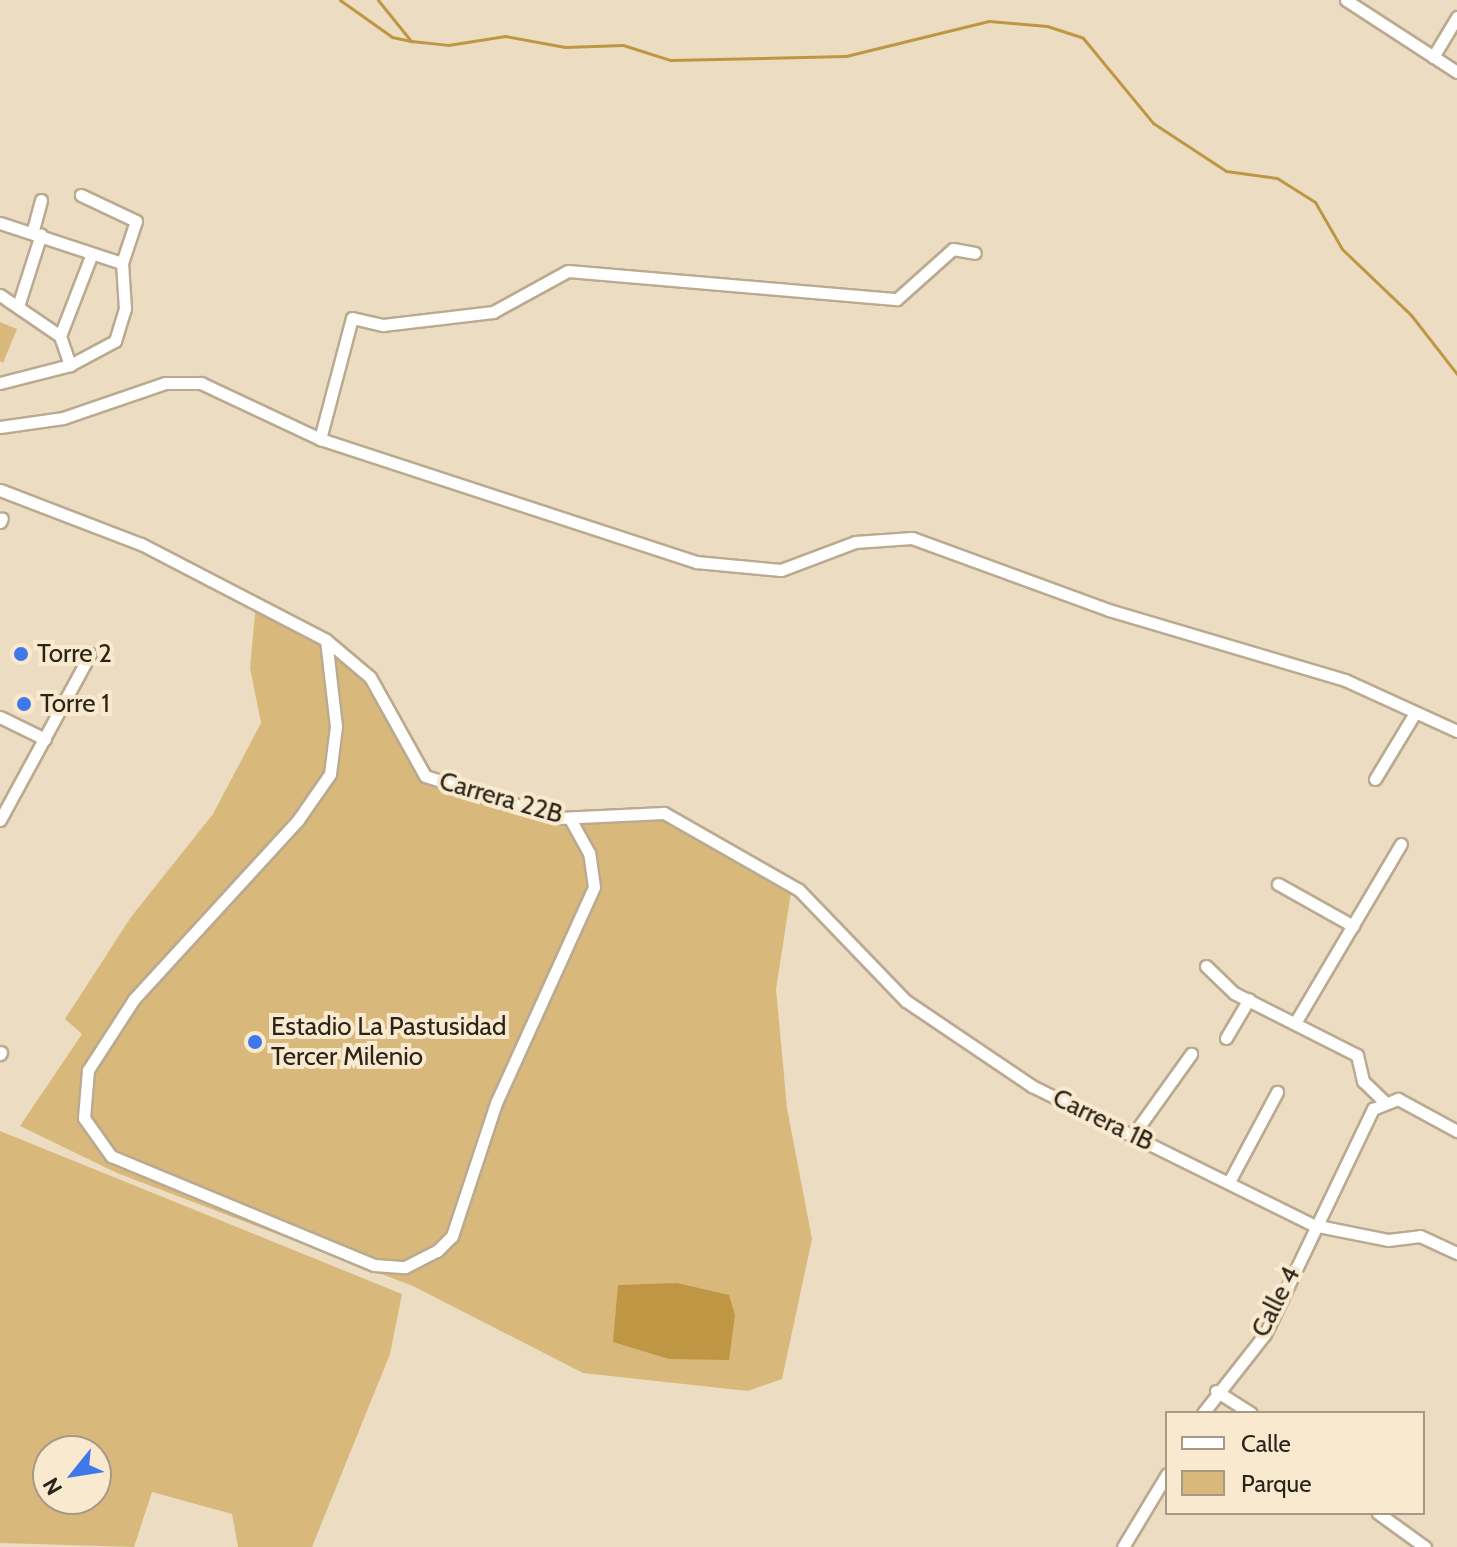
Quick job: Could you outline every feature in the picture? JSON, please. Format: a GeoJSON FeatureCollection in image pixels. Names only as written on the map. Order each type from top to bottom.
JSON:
{"type":"FeatureCollection","features":[{"type":"Feature","properties":{"kind":"street"},"geometry":{"type":"LineString","coordinates":[[1346,0],[1457,72]]}},
{"type":"Feature","properties":{"kind":"street"},"geometry":{"type":"LineString","coordinates":[[1433,57],[1457,17]]}},
{"type":"Feature","properties":{"kind":"street"},"geometry":{"type":"LineString","coordinates":[[0,383],[70,365],[115,341],[125,309],[122,263],[135,218],[81,195]]}},
{"type":"Feature","properties":{"kind":"street"},"geometry":{"type":"LineString","coordinates":[[19,303],[37,232],[41,200]]}},
{"type":"Feature","properties":{"kind":"street"},"geometry":{"type":"LineString","coordinates":[[0,223],[37,232],[91,256],[122,263]]}},
{"type":"Feature","properties":{"kind":"street"},"geometry":{"type":"LineString","coordinates":[[320,439],[352,318],[383,325],[493,312],[568,271],[897,299],[953,249],[975,253]]}},
{"type":"Feature","properties":{"kind":"street"},"geometry":{"type":"LineString","coordinates":[[60,336],[91,256]]}},
{"type":"Feature","properties":{"kind":"street"},"geometry":{"type":"LineString","coordinates":[[0,295],[19,303],[60,336],[70,365]]}},
{"type":"Feature","properties":{"kind":"street"},"geometry":{"type":"LineString","coordinates":[[0,427],[75,414],[165,383],[201,383],[320,439],[696,562],[781,570],[855,542],[912,538],[1109,610],[1345,680],[1457,731]]}},
{"type":"Feature","properties":{"kind":"street","name":"Carrera 22B"},"geometry":{"type":"LineString","coordinates":[[0,490],[141,544],[326,640],[370,677],[425,776],[571,820],[664,813],[799,890]]}},
{"type":"Feature","properties":{"kind":"street"},"geometry":{"type":"LineString","coordinates":[[326,640],[336,726],[330,774],[298,820],[134,999],[88,1070],[84,1118],[111,1156],[374,1265],[405,1267],[437,1251],[452,1236],[496,1103],[594,887],[589,853],[571,820]]}},
{"type":"Feature","properties":{"kind":"street"},"geometry":{"type":"LineString","coordinates":[[0,820],[90,654]]}},
{"type":"Feature","properties":{"kind":"street"},"geometry":{"type":"LineString","coordinates":[[1375,779],[1415,713]]}},
{"type":"Feature","properties":{"kind":"street"},"geometry":{"type":"LineString","coordinates":[[0,717],[45,739]]}},
{"type":"Feature","properties":{"kind":"street"},"geometry":{"type":"LineString","coordinates":[[1295,1023],[1401,844]]}},
{"type":"Feature","properties":{"kind":"street"},"geometry":{"type":"LineString","coordinates":[[1278,884],[1353,926]]}},
{"type":"Feature","properties":{"kind":"street","name":"Carrera 1B"},"geometry":{"type":"LineString","coordinates":[[799,890],[870,969],[948,1033],[1032,1086],[1230,1180],[1313,1225],[1388,1240],[1420,1236],[1457,1253]]}},
{"type":"Feature","properties":{"kind":"street"},"geometry":{"type":"LineString","coordinates":[[1206,966],[1249,999],[1357,1055],[1363,1081],[1383,1100],[1398,1099],[1457,1131]]}},
{"type":"Feature","properties":{"kind":"street"},"geometry":{"type":"LineString","coordinates":[[1226,1038],[1249,999]]}},
{"type":"Feature","properties":{"kind":"street"},"geometry":{"type":"LineString","coordinates":[[1133,1135],[1191,1054]]}},
{"type":"Feature","properties":{"kind":"street"},"geometry":{"type":"LineString","coordinates":[[1230,1180],[1277,1092]]}},
{"type":"Feature","properties":{"kind":"street","name":"Calle 4"},"geometry":{"type":"LineString","coordinates":[[1204,1411],[1216,1391],[1265,1334],[1313,1225],[1383,1100]]}},
{"type":"Feature","properties":{"kind":"street"},"geometry":{"type":"LineString","coordinates":[[1216,1391],[1248,1411]]}},
{"type":"Feature","properties":{"kind":"street"},"geometry":{"type":"LineString","coordinates":[[1123,1547],[1165,1477]]}},
{"type":"Feature","properties":{"kind":"street"},"geometry":{"type":"LineString","coordinates":[[1381,1515],[1425,1547]]}},
{"type":"Feature","properties":{"kind":"green space"},"geometry":{"type":"Polygon","coordinates":[[[0,322],[17,329],[3,363],[0,361],[0,322]]]}},
{"type":"Feature","properties":{"kind":"green space"},"geometry":{"type":"Polygon","coordinates":[[[256,603],[356,661],[426,776],[558,818],[649,811],[792,886],[776,989],[787,1108],[812,1239],[782,1379],[748,1391],[583,1373],[413,1286],[117,1173],[20,1126],[82,1034],[65,1019],[131,917],[213,814],[261,723],[250,668],[256,603]]]}},
{"type":"Feature","properties":{"kind":"green space"},"geometry":{"type":"Polygon","coordinates":[[[0,1131],[402,1294],[390,1354],[312,1547],[238,1547],[232,1514],[152,1492],[134,1547],[0,1543],[0,1131]]]}},
{"type":"Feature","properties":{"kind":"shaded area"},"geometry":{"type":"Polygon","coordinates":[[[677,1283],[729,1295],[735,1315],[729,1360],[669,1359],[613,1342],[618,1285],[677,1283]]]}},
{"type":"Feature","properties":{"kind":"waterway"},"geometry":{"type":"LineString","coordinates":[[340,0],[392,37],[411,41],[448,45],[505,36],[565,47],[623,45],[670,60],[846,56],[989,21],[1047,26],[1083,38],[1153,123],[1226,171],[1277,178],[1315,202],[1342,249],[1411,315],[1457,374]]}},
{"type":"Feature","properties":{"kind":"waterway"},"geometry":{"type":"LineString","coordinates":[[378,0],[411,41]]}},
{"type":"Feature","properties":{"kind":"place","name":"Torre 2"},"geometry":{"type":"Point","coordinates":[21,654]}},
{"type":"Feature","properties":{"kind":"place","name":"Torre 1"},"geometry":{"type":"Point","coordinates":[24,704]}},
{"type":"Feature","properties":{"kind":"place","name":"Estadio La Pastusidad Tercer Milenio"},"geometry":{"type":"Point","coordinates":[255,1042]}}]}
